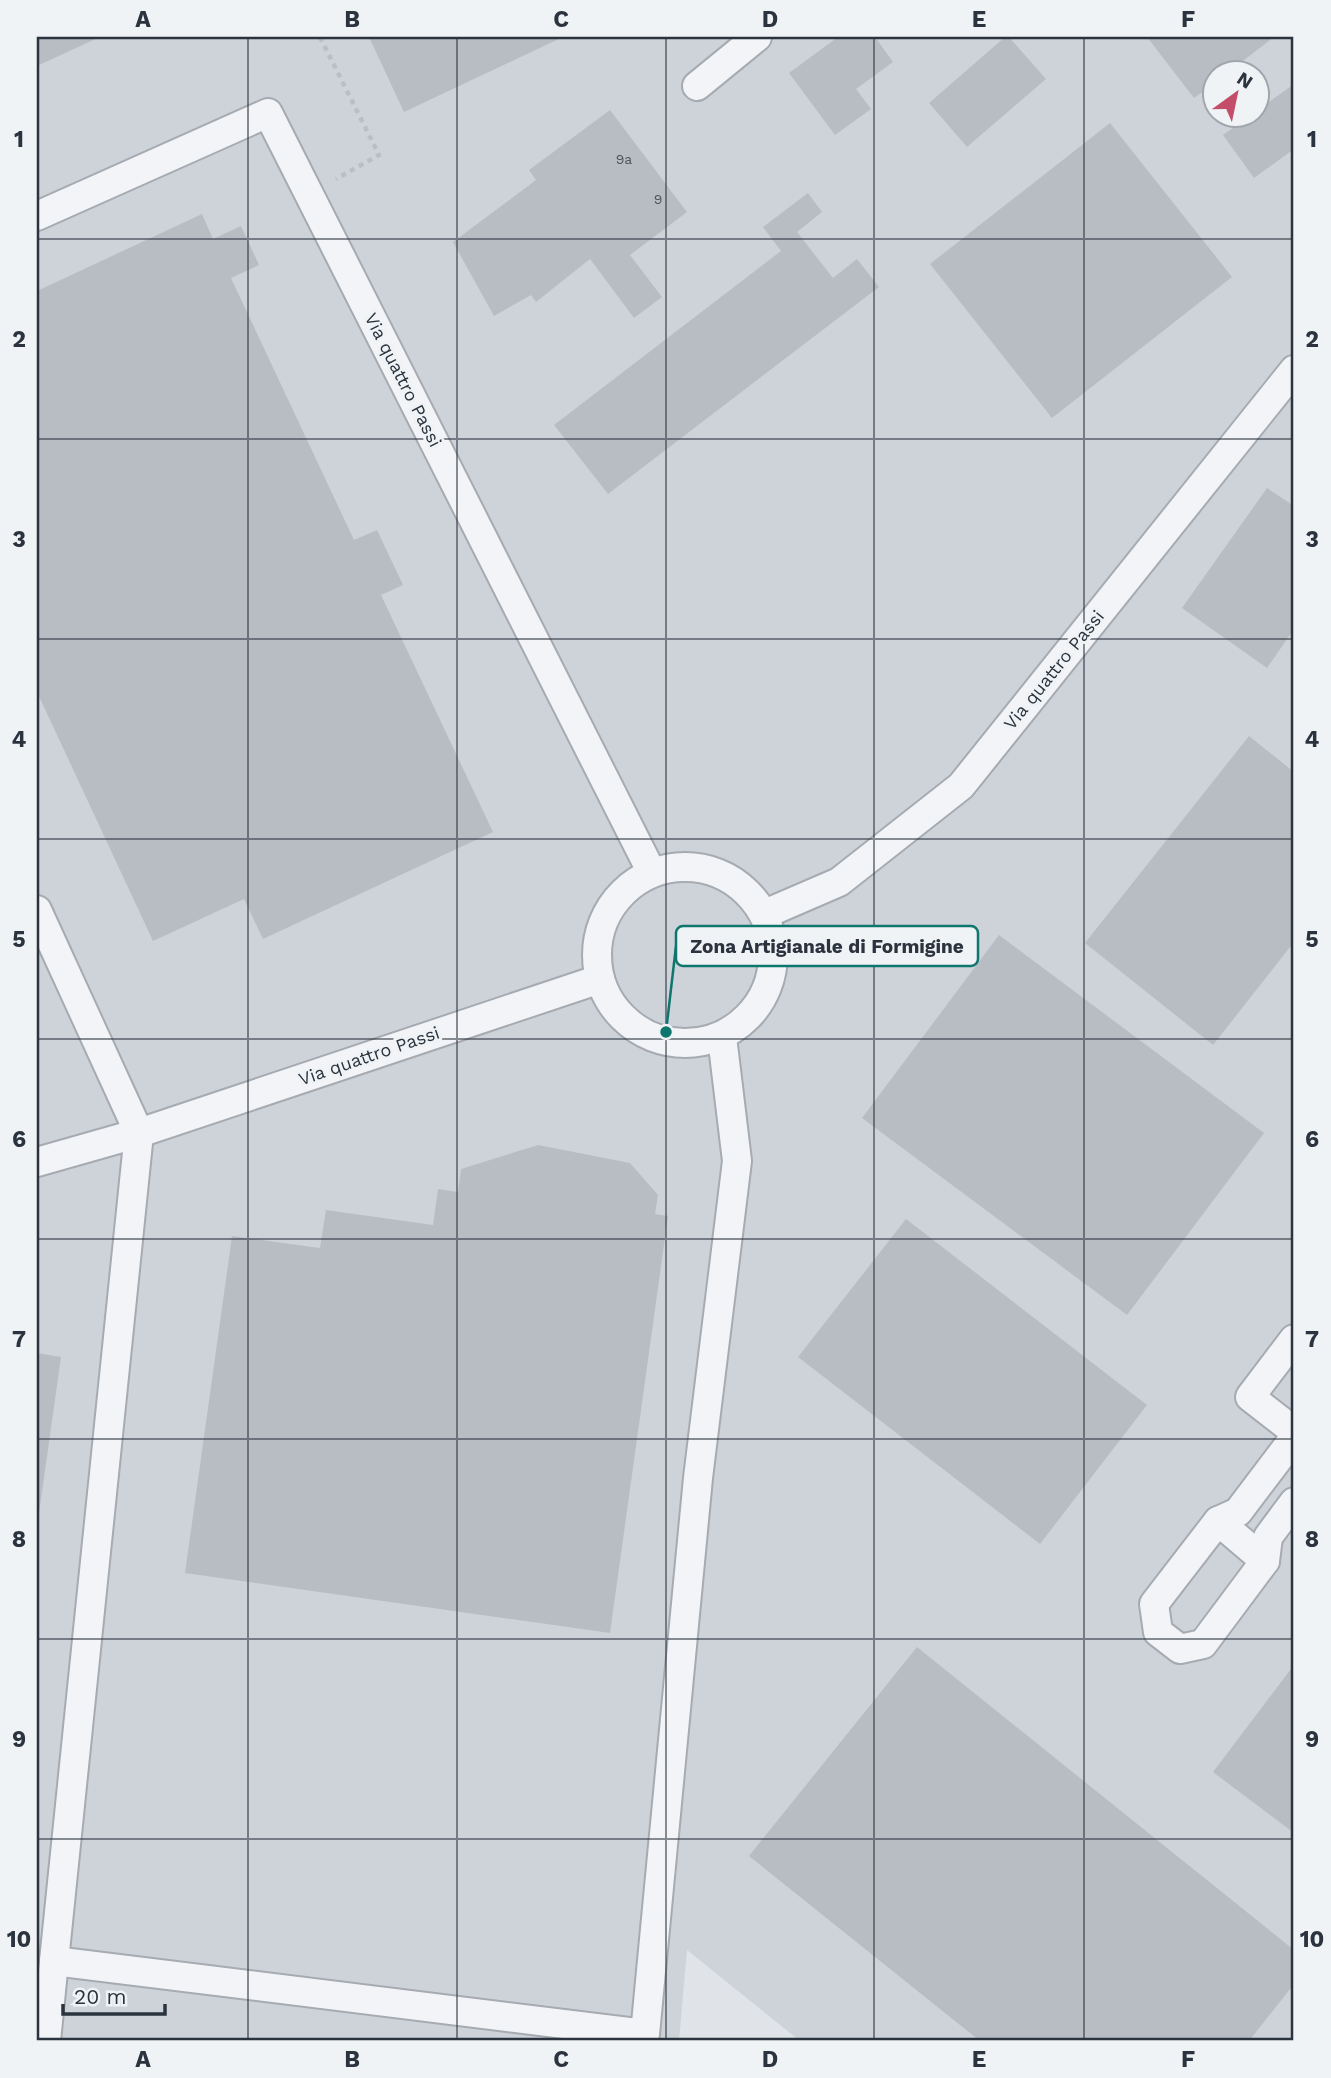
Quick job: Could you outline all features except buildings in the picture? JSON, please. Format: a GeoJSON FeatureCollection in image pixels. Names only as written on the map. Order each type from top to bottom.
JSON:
{"type":"FeatureCollection","features":[{"type":"Feature","properties":{"kind":"street"},"geometry":{"type":"LineString","coordinates":[[696,86],[757,37]]}},
{"type":"Feature","properties":{"kind":"street","name":"Via quattro Passi"},"geometry":{"type":"LineString","coordinates":[[37,216],[268,113],[652,873]]}},
{"type":"Feature","properties":{"kind":"street","name":"Via quattro Passi"},"geometry":{"type":"LineString","coordinates":[[765,914],[839,882],[961,786],[1294,370]]}},
{"type":"Feature","properties":{"kind":"street"},"geometry":{"type":"LineString","coordinates":[[677,867],[704,868],[728,877],[749,893],[765,914],[774,942],[774,970],[764,998],[746,1021],[722,1037],[692,1044],[662,1041],[634,1028],[613,1007],[600,979],[596,953],[600,928],[612,904],[629,886],[652,873],[677,867]]}},
{"type":"Feature","properties":{"kind":"street"},"geometry":{"type":"LineString","coordinates":[[37,910],[139,1133],[47,2041]]}},
{"type":"Feature","properties":{"kind":"street","name":"Via quattro Passi"},"geometry":{"type":"LineString","coordinates":[[37,1161],[139,1133],[600,979]]}},
{"type":"Feature","properties":{"kind":"street"},"geometry":{"type":"LineString","coordinates":[[54,1961],[644,2038],[698,1478],[737,1161],[722,1037]]}},
{"type":"Feature","properties":{"kind":"street"},"geometry":{"type":"LineString","coordinates":[[1294,1339],[1250,1397],[1294,1431]]}},
{"type":"Feature","properties":{"kind":"street"},"geometry":{"type":"LineString","coordinates":[[1294,1437],[1238,1512],[1218,1521],[1154,1604],[1158,1632],[1180,1649],[1203,1644],[1265,1561],[1268,1537],[1294,1502]]}},
{"type":"Feature","properties":{"kind":"street"},"geometry":{"type":"LineString","coordinates":[[1218,1521],[1265,1561]]}},
{"type":"Feature","properties":{"kind":"path"},"geometry":{"type":"LineString","coordinates":[[308,193],[379,155],[320,37]]}},
{"type":"Feature","properties":{"kind":"shaded area"},"geometry":{"type":"Polygon","coordinates":[[[37,37],[1294,37],[1294,2041],[800,2041],[687,1950],[679,2041],[37,2041],[37,37]]]}},
{"type":"Feature","properties":{"kind":"place","name":"Zona Artigianale di Formigine"},"geometry":{"type":"Point","coordinates":[666,1032]}}]}
